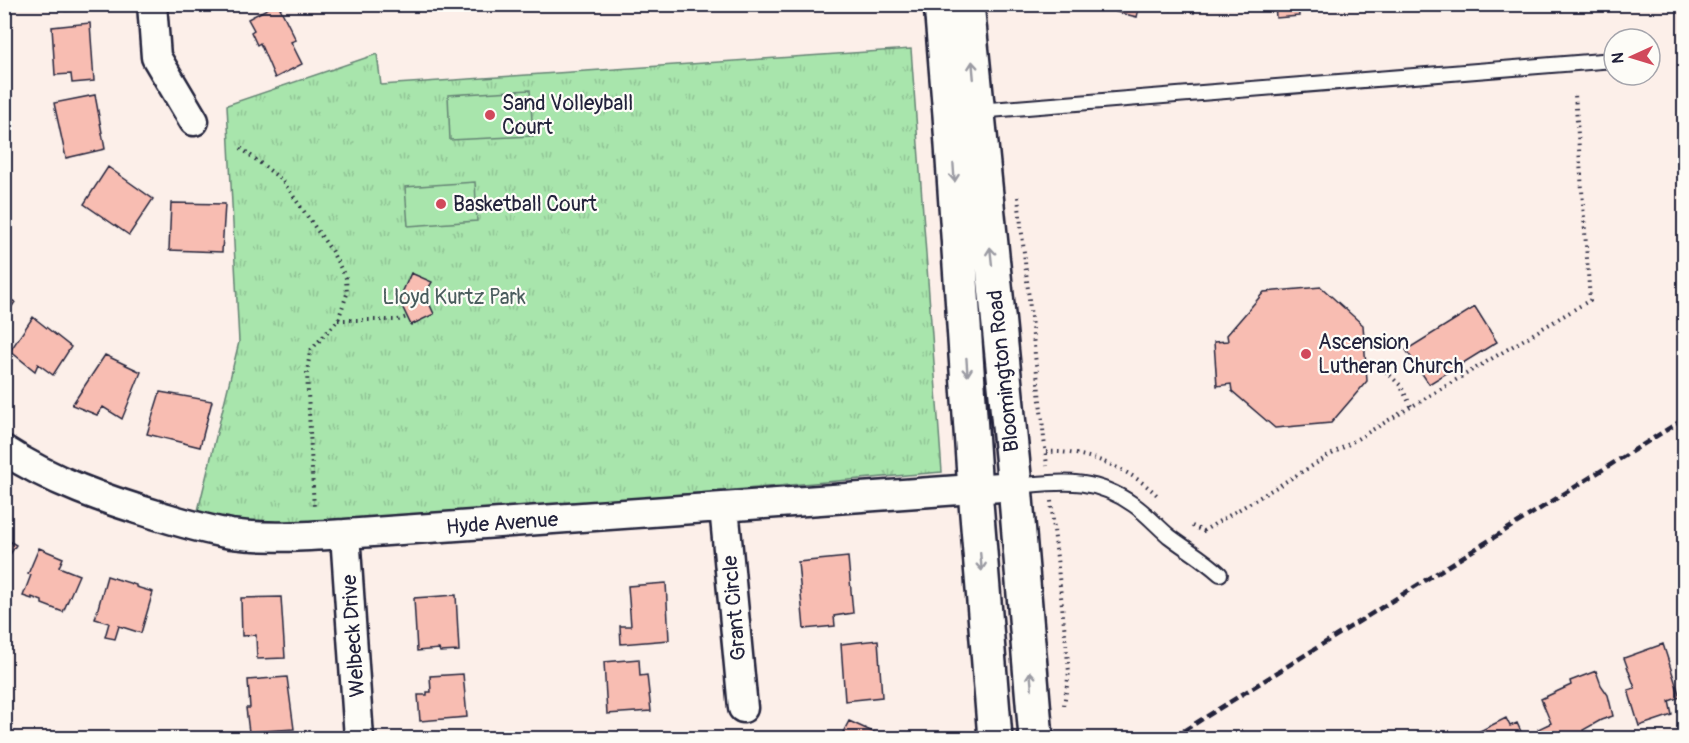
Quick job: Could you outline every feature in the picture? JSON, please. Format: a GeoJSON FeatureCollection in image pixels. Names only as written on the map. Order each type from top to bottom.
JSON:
{"type":"FeatureCollection","features":[{"type":"Feature","properties":{"kind":"street"},"geometry":{"type":"LineString","coordinates":[[152,4],[156,57],[194,122]]}},
{"type":"Feature","properties":{"kind":"street","name":"Bloomington Road"},"geometry":{"type":"LineString","coordinates":[[941,4],[995,738]]}},
{"type":"Feature","properties":{"kind":"street","name":"Bloomington Road"},"geometry":{"type":"LineString","coordinates":[[967,4],[1015,486],[1036,738]]}},
{"type":"Feature","properties":{"kind":"street","name":"Hyde Avenue"},"geometry":{"type":"LineString","coordinates":[[4,450],[99,497],[187,524],[231,534],[276,537],[1015,486]]}},
{"type":"Feature","properties":{"kind":"street","name":"Grant Circle"},"geometry":{"type":"LineString","coordinates":[[724,507],[743,708]]}},
{"type":"Feature","properties":{"kind":"street","name":"Welbeck Drive"},"geometry":{"type":"LineString","coordinates":[[345,534],[359,738]]}},
{"type":"Feature","properties":{"kind":"lane"},"geometry":{"type":"LineString","coordinates":[[977,111],[1602,61]]}},
{"type":"Feature","properties":{"kind":"lane"},"geometry":{"type":"LineString","coordinates":[[1015,486],[1065,483],[1089,484],[1107,489],[1134,505],[1167,535],[1220,574]]}},
{"type":"Feature","properties":{"kind":"path"},"geometry":{"type":"LineString","coordinates":[[1184,522],[1203,531],[1590,300],[1575,94],[1577,94]]}},
{"type":"Feature","properties":{"kind":"path"},"geometry":{"type":"LineString","coordinates":[[241,148],[282,180],[331,250],[346,278],[347,294],[338,320],[310,351],[307,373],[314,519]]}},
{"type":"Feature","properties":{"kind":"path"},"geometry":{"type":"LineString","coordinates":[[338,320],[398,320],[407,316]]}},
{"type":"Feature","properties":{"kind":"path"},"geometry":{"type":"LineString","coordinates":[[1377,363],[1400,385],[1412,408]]}},
{"type":"Feature","properties":{"kind":"path"},"geometry":{"type":"LineString","coordinates":[[1046,452],[1076,454],[1109,465],[1146,486],[1161,499]]}},
{"type":"Feature","properties":{"kind":"green space","name":"Lloyd Kurtz Park"},"geometry":{"type":"Polygon","coordinates":[[[911,49],[942,472],[279,529],[197,515],[239,342],[227,105],[377,54],[381,85],[911,49]]]}},
{"type":"Feature","properties":{"kind":"green space","name":"Sand Volleyball Court"},"geometry":{"type":"Polygon","coordinates":[[[530,90],[533,136],[450,140],[448,95],[530,90]]]}},
{"type":"Feature","properties":{"kind":"green space","name":"Basketball Court"},"geometry":{"type":"Polygon","coordinates":[[[475,182],[477,221],[408,226],[405,187],[475,182]]]}},
{"type":"Feature","properties":{"kind":"building"},"geometry":{"type":"Polygon","coordinates":[[[64,4],[91,4],[91,9],[65,11],[64,4]]]}},
{"type":"Feature","properties":{"kind":"building"},"geometry":{"type":"Polygon","coordinates":[[[276,4],[296,40],[291,42],[302,64],[275,78],[260,43],[257,45],[251,32],[254,30],[248,19],[276,4]]]}},
{"type":"Feature","properties":{"kind":"building"},"geometry":{"type":"Polygon","coordinates":[[[1118,4],[1140,4],[1137,17],[1116,12],[1118,4]]]}},
{"type":"Feature","properties":{"kind":"building"},"geometry":{"type":"Polygon","coordinates":[[[1148,4],[1197,4],[1194,13],[1172,5],[1171,10],[1148,4]]]}},
{"type":"Feature","properties":{"kind":"building"},"geometry":{"type":"Polygon","coordinates":[[[1275,4],[1298,4],[1299,16],[1276,18],[1275,4]]]}},
{"type":"Feature","properties":{"kind":"building"},"geometry":{"type":"Polygon","coordinates":[[[90,23],[94,81],[72,83],[71,74],[55,75],[52,27],[90,23]]]}},
{"type":"Feature","properties":{"kind":"building"},"geometry":{"type":"Polygon","coordinates":[[[95,95],[105,149],[66,158],[54,103],[95,95]]]}},
{"type":"Feature","properties":{"kind":"building"},"geometry":{"type":"Polygon","coordinates":[[[108,167],[153,199],[129,235],[84,204],[108,167]]]}},
{"type":"Feature","properties":{"kind":"building"},"geometry":{"type":"Polygon","coordinates":[[[171,203],[225,204],[222,252],[169,250],[171,203]]]}},
{"type":"Feature","properties":{"kind":"building"},"geometry":{"type":"Polygon","coordinates":[[[411,273],[432,282],[428,289],[429,303],[434,314],[411,325],[402,306],[402,293],[411,273]]]}},
{"type":"Feature","properties":{"kind":"building"},"geometry":{"type":"Polygon","coordinates":[[[1321,287],[1363,325],[1367,381],[1331,423],[1275,428],[1232,391],[1231,384],[1217,386],[1214,342],[1228,341],[1227,335],[1264,292],[1321,287]]]}},
{"type":"Feature","properties":{"kind":"building"},"geometry":{"type":"Polygon","coordinates":[[[4,296],[15,302],[4,318],[4,296]]]}},
{"type":"Feature","properties":{"kind":"building"},"geometry":{"type":"Polygon","coordinates":[[[1475,307],[1497,342],[1429,384],[1406,350],[1475,307]]]}},
{"type":"Feature","properties":{"kind":"building"},"geometry":{"type":"Polygon","coordinates":[[[33,317],[71,347],[53,375],[38,364],[35,371],[10,351],[33,317]]]}},
{"type":"Feature","properties":{"kind":"building"},"geometry":{"type":"Polygon","coordinates":[[[105,355],[141,372],[122,419],[103,407],[97,415],[72,405],[105,355]]]}},
{"type":"Feature","properties":{"kind":"building"},"geometry":{"type":"Polygon","coordinates":[[[160,392],[212,401],[200,447],[147,434],[160,392]]]}},
{"type":"Feature","properties":{"kind":"building"},"geometry":{"type":"Polygon","coordinates":[[[4,540],[16,545],[4,564],[4,540]]]}},
{"type":"Feature","properties":{"kind":"building"},"geometry":{"type":"Polygon","coordinates":[[[39,548],[63,558],[59,567],[79,575],[63,612],[42,604],[42,601],[32,597],[32,599],[23,596],[31,575],[28,574],[39,548]]]}},
{"type":"Feature","properties":{"kind":"building"},"geometry":{"type":"Polygon","coordinates":[[[848,557],[853,613],[834,616],[835,626],[804,629],[798,562],[848,557]]]}},
{"type":"Feature","properties":{"kind":"building"},"geometry":{"type":"Polygon","coordinates":[[[107,576],[153,592],[141,633],[119,626],[115,639],[105,637],[109,623],[95,619],[107,576]]]}},
{"type":"Feature","properties":{"kind":"building"},"geometry":{"type":"Polygon","coordinates":[[[666,583],[669,640],[621,644],[620,626],[631,626],[628,586],[666,583]]]}},
{"type":"Feature","properties":{"kind":"building"},"geometry":{"type":"Polygon","coordinates":[[[456,595],[459,651],[440,652],[439,649],[417,651],[414,598],[456,595]]]}},
{"type":"Feature","properties":{"kind":"building"},"geometry":{"type":"Polygon","coordinates":[[[281,597],[285,658],[257,659],[256,635],[242,636],[241,598],[281,597]]]}},
{"type":"Feature","properties":{"kind":"building"},"geometry":{"type":"Polygon","coordinates":[[[878,640],[882,697],[845,701],[841,644],[878,640]]]}},
{"type":"Feature","properties":{"kind":"building"},"geometry":{"type":"Polygon","coordinates":[[[1663,644],[1680,697],[1669,701],[1672,715],[1639,726],[1628,690],[1635,688],[1624,658],[1663,644]]]}},
{"type":"Feature","properties":{"kind":"building"},"geometry":{"type":"Polygon","coordinates":[[[639,659],[640,676],[647,675],[651,711],[607,714],[604,662],[639,659]]]}},
{"type":"Feature","properties":{"kind":"building"},"geometry":{"type":"Polygon","coordinates":[[[1596,671],[1608,695],[1613,716],[1583,730],[1586,738],[1542,738],[1538,729],[1551,723],[1541,699],[1571,685],[1570,681],[1596,671]]]}},
{"type":"Feature","properties":{"kind":"building"},"geometry":{"type":"Polygon","coordinates":[[[463,674],[467,717],[420,721],[418,695],[427,695],[427,692],[431,692],[430,676],[463,674]]]}},
{"type":"Feature","properties":{"kind":"building"},"geometry":{"type":"Polygon","coordinates":[[[287,677],[294,729],[249,732],[246,708],[250,708],[248,680],[287,677]]]}},
{"type":"Feature","properties":{"kind":"building"},"geometry":{"type":"Polygon","coordinates":[[[1506,718],[1510,726],[1517,723],[1524,738],[1466,738],[1506,718]]]}},
{"type":"Feature","properties":{"kind":"building"},"geometry":{"type":"Polygon","coordinates":[[[849,721],[886,738],[840,738],[849,721]]]}},
{"type":"Feature","properties":{"kind":"railway"},"geometry":{"type":"LineString","coordinates":[[1172,738],[1684,419]]}},
{"type":"Feature","properties":{"kind":"place","name":"Sand Volleyball Court"},"geometry":{"type":"Point","coordinates":[490,115]}},
{"type":"Feature","properties":{"kind":"place","name":"Basketball Court"},"geometry":{"type":"Point","coordinates":[441,204]}},
{"type":"Feature","properties":{"kind":"place","name":"Ascension Lutheran Church"},"geometry":{"type":"Point","coordinates":[1306,354]}}]}
